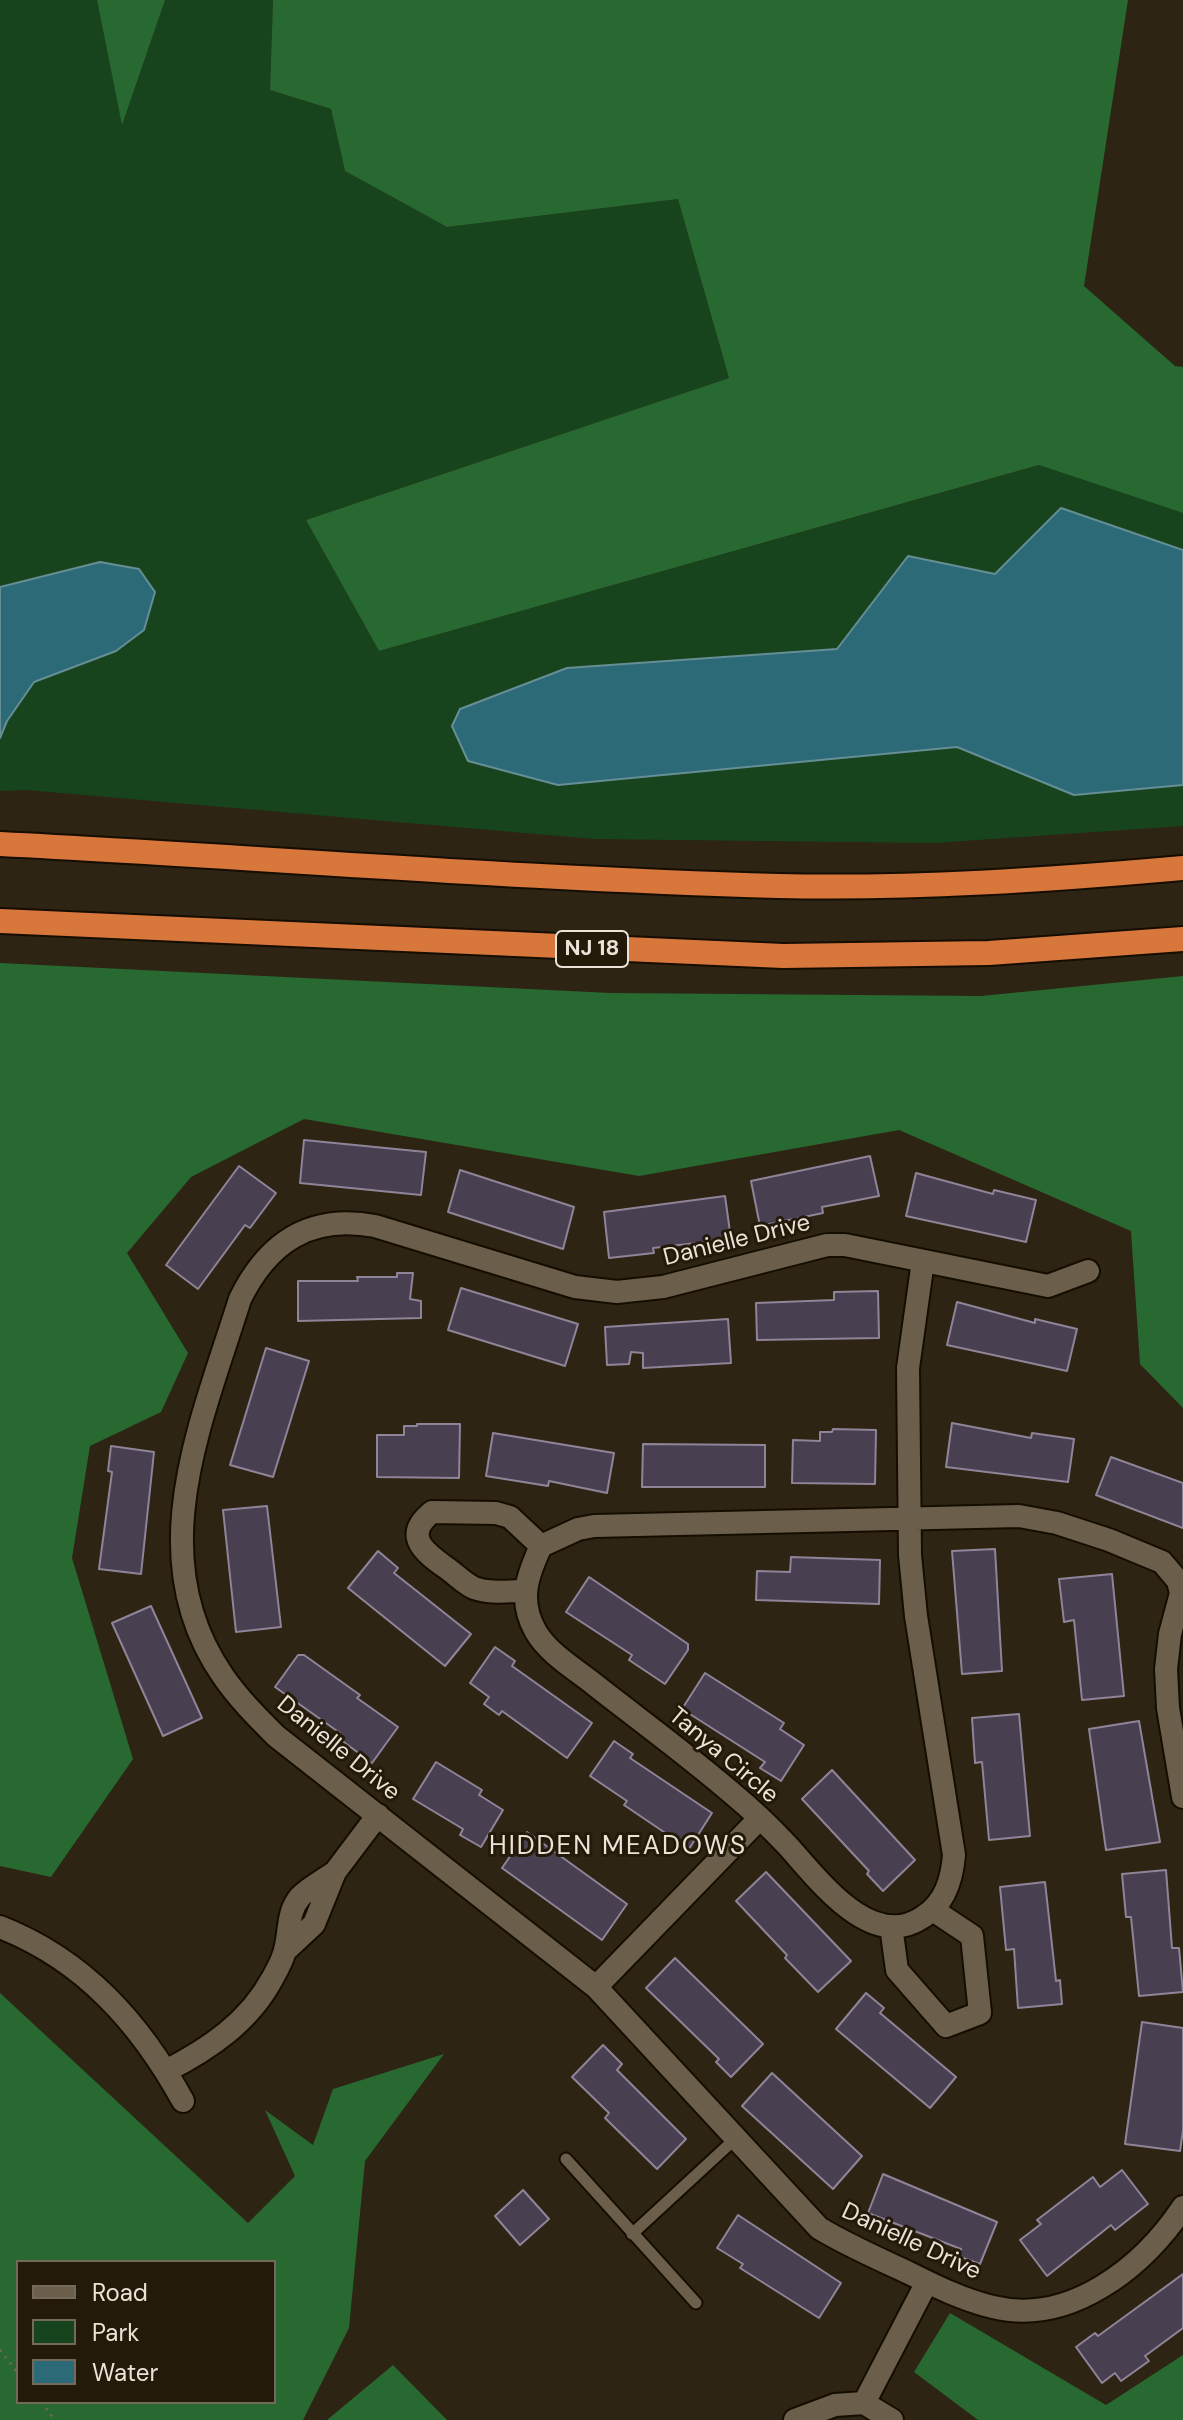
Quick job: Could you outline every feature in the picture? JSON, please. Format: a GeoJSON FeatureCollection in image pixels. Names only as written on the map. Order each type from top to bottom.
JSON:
{"type":"FeatureCollection","features":[{"type":"Feature","properties":{"kind":"highway"},"geometry":{"type":"LineString","coordinates":[[0,844],[423,871],[780,886],[992,882],[1183,868]]}},
{"type":"Feature","properties":{"kind":"highway","name":"NJ 18"},"geometry":{"type":"LineString","coordinates":[[0,921],[783,956],[989,953],[1183,939]]}},
{"type":"Feature","properties":{"kind":"street","name":"Danielle Drive"},"geometry":{"type":"LineString","coordinates":[[1088,1271],[1048,1286],[845,1245],[827,1245],[663,1287],[617,1292],[575,1287],[360,1223],[336,1223],[311,1228],[288,1239],[268,1255],[251,1277],[240,1299],[189,1465],[180,1528],[186,1585],[205,1646],[238,1697],[276,1736],[596,1987],[819,2228],[965,2299],[1006,2310],[1034,2310],[1066,2303],[1098,2289],[1133,2265],[1164,2233],[1183,2207]]}},
{"type":"Feature","properties":{"kind":"street"},"geometry":{"type":"LineString","coordinates":[[923,1261],[908,1368],[909,1518],[916,1616],[954,1855],[950,1883],[933,1910],[920,1920],[891,1926],[897,1970],[946,2026],[980,2013],[972,1936],[933,1910]]}},
{"type":"Feature","properties":{"kind":"street"},"geometry":{"type":"LineString","coordinates":[[541,1546],[510,1517],[496,1513],[432,1512],[424,1518],[418,1536],[422,1550],[472,1587],[488,1591],[525,1591],[541,1546],[578,1529],[594,1526],[1002,1515],[1057,1523],[1109,1540],[1162,1562],[1171,1570],[1181,1593],[1170,1634],[1166,1692],[1183,1797]]}},
{"type":"Feature","properties":{"kind":"street","name":"Tanya Circle"},"geometry":{"type":"LineString","coordinates":[[525,1591],[531,1620],[543,1643],[735,1795],[844,1906],[873,1922],[891,1926]]}},
{"type":"Feature","properties":{"kind":"street"},"geometry":{"type":"LineString","coordinates":[[166,2071],[197,2055],[237,2025],[264,1993],[285,1951],[293,1909],[310,1889],[335,1872],[378,1815]]}},
{"type":"Feature","properties":{"kind":"street"},"geometry":{"type":"LineString","coordinates":[[596,1987],[759,1819]]}},
{"type":"Feature","properties":{"kind":"street"},"geometry":{"type":"LineString","coordinates":[[0,1927],[32,1942],[91,1982],[136,2026],[183,2101]]}},
{"type":"Feature","properties":{"kind":"street"},"geometry":{"type":"LineString","coordinates":[[864,2403],[927,2282]]}},
{"type":"Feature","properties":{"kind":"street"},"geometry":{"type":"LineString","coordinates":[[795,2420],[835,2405],[864,2403],[892,2420]]}},
{"type":"Feature","properties":{"kind":"lane"},"geometry":{"type":"LineString","coordinates":[[632,2234],[735,2139]]}},
{"type":"Feature","properties":{"kind":"lane"},"geometry":{"type":"LineString","coordinates":[[566,2159],[696,2303]]}},
{"type":"Feature","properties":{"kind":"path"},"geometry":{"type":"LineString","coordinates":[[0,2350],[16,2370]]}},
{"type":"Feature","properties":{"kind":"path"},"geometry":{"type":"LineString","coordinates":[[43,2404],[55,2420]]}},
{"type":"Feature","properties":{"kind":"green space"},"geometry":{"type":"Polygon","coordinates":[[[0,0],[97,0],[122,123],[165,0],[273,0],[270,90],[331,109],[345,171],[447,227],[678,199],[729,378],[306,520],[379,651],[1040,465],[1183,513],[1183,550],[1061,508],[995,574],[908,556],[837,649],[567,668],[558,785],[957,747],[1074,795],[1183,785],[1183,826],[933,843],[594,839],[26,790],[0,791],[0,738],[7,721],[34,682],[116,651],[100,562],[0,587],[0,0]]]}},
{"type":"Feature","properties":{"kind":"green space"},"geometry":{"type":"Polygon","coordinates":[[[97,0],[165,0],[122,125],[97,0]]]}},
{"type":"Feature","properties":{"kind":"green space"},"geometry":{"type":"Polygon","coordinates":[[[273,0],[1128,0],[1084,286],[1175,366],[1183,367],[1183,513],[1039,465],[379,651],[306,520],[729,378],[678,199],[447,227],[345,171],[331,109],[270,90],[273,0]]]}},
{"type":"Feature","properties":{"kind":"green space"},"geometry":{"type":"Polygon","coordinates":[[[0,963],[610,993],[981,996],[1183,976],[1183,1408],[1140,1364],[1131,1231],[899,1130],[639,1176],[304,1119],[191,1177],[127,1253],[188,1353],[161,1412],[90,1446],[72,1558],[133,1759],[51,1877],[0,1866],[0,963]]]}},
{"type":"Feature","properties":{"kind":"green space"},"geometry":{"type":"Polygon","coordinates":[[[0,1993],[248,2223],[295,2176],[265,2110],[313,2145],[333,2089],[444,2054],[365,2161],[349,2328],[303,2420],[0,2420],[0,1993]]]}},
{"type":"Feature","properties":{"kind":"green space"},"geometry":{"type":"Polygon","coordinates":[[[950,2313],[1106,2405],[1183,2355],[1183,2420],[978,2420],[914,2372],[950,2313]]]}},
{"type":"Feature","properties":{"kind":"green space"},"geometry":{"type":"Polygon","coordinates":[[[393,2365],[447,2420],[327,2420],[393,2365]]]}},
{"type":"Feature","properties":{"kind":"water"},"geometry":{"type":"Polygon","coordinates":[[[1061,508],[1183,550],[1183,785],[1074,795],[957,747],[558,785],[468,761],[452,726],[460,709],[567,668],[837,649],[908,556],[995,574],[1061,508]]]}},
{"type":"Feature","properties":{"kind":"water"},"geometry":{"type":"Polygon","coordinates":[[[100,562],[139,569],[155,592],[144,630],[116,651],[34,682],[7,721],[0,738],[0,587],[100,562]]]}},
{"type":"Feature","properties":{"kind":"building"},"geometry":{"type":"Polygon","coordinates":[[[304,1140],[426,1152],[421,1195],[300,1183],[304,1140]]]}},
{"type":"Feature","properties":{"kind":"building"},"geometry":{"type":"Polygon","coordinates":[[[870,1156],[879,1196],[822,1207],[823,1213],[760,1226],[751,1181],[870,1156]]]}},
{"type":"Feature","properties":{"kind":"building"},"geometry":{"type":"Polygon","coordinates":[[[239,1166],[276,1193],[250,1228],[245,1225],[198,1289],[166,1265],[239,1166]]]}},
{"type":"Feature","properties":{"kind":"building"},"geometry":{"type":"Polygon","coordinates":[[[460,1170],[574,1207],[563,1249],[448,1212],[460,1170]]]}},
{"type":"Feature","properties":{"kind":"building"},"geometry":{"type":"Polygon","coordinates":[[[916,1173],[993,1194],[994,1190],[1036,1200],[1026,1242],[906,1216],[916,1173]]]}},
{"type":"Feature","properties":{"kind":"building"},"geometry":{"type":"Polygon","coordinates":[[[725,1196],[731,1239],[653,1248],[654,1253],[609,1258],[604,1212],[725,1196]]]}},
{"type":"Feature","properties":{"kind":"building"},"geometry":{"type":"Polygon","coordinates":[[[397,1273],[413,1273],[410,1299],[421,1301],[421,1318],[298,1321],[298,1281],[358,1281],[357,1277],[397,1277],[397,1273]]]}},
{"type":"Feature","properties":{"kind":"building"},"geometry":{"type":"Polygon","coordinates":[[[461,1288],[578,1324],[565,1366],[448,1330],[461,1288]]]}},
{"type":"Feature","properties":{"kind":"building"},"geometry":{"type":"Polygon","coordinates":[[[878,1291],[879,1338],[757,1340],[756,1303],[834,1300],[834,1292],[878,1291]]]}},
{"type":"Feature","properties":{"kind":"building"},"geometry":{"type":"Polygon","coordinates":[[[957,1302],[1035,1323],[1035,1319],[1077,1329],[1067,1371],[947,1345],[957,1302]]]}},
{"type":"Feature","properties":{"kind":"building"},"geometry":{"type":"Polygon","coordinates":[[[728,1319],[731,1363],[643,1368],[643,1353],[631,1352],[629,1364],[607,1365],[605,1327],[728,1319]]]}},
{"type":"Feature","properties":{"kind":"building"},"geometry":{"type":"Polygon","coordinates":[[[266,1348],[309,1361],[273,1477],[230,1465],[266,1348]]]}},
{"type":"Feature","properties":{"kind":"building"},"geometry":{"type":"Polygon","coordinates":[[[952,1423],[1031,1438],[1032,1433],[1074,1439],[1068,1482],[946,1467],[952,1423]]]}},
{"type":"Feature","properties":{"kind":"building"},"geometry":{"type":"Polygon","coordinates":[[[460,1424],[459,1478],[377,1477],[377,1435],[404,1435],[404,1426],[460,1424]]]}},
{"type":"Feature","properties":{"kind":"building"},"geometry":{"type":"Polygon","coordinates":[[[833,1429],[876,1430],[875,1484],[792,1483],[793,1440],[820,1441],[820,1432],[832,1432],[833,1429]]]}},
{"type":"Feature","properties":{"kind":"building"},"geometry":{"type":"Polygon","coordinates":[[[493,1433],[614,1453],[607,1493],[549,1481],[548,1486],[486,1476],[493,1433]]]}},
{"type":"Feature","properties":{"kind":"building"},"geometry":{"type":"Polygon","coordinates":[[[643,1444],[765,1445],[765,1487],[642,1487],[643,1444]]]}},
{"type":"Feature","properties":{"kind":"building"},"geometry":{"type":"Polygon","coordinates":[[[111,1446],[154,1452],[141,1574],[99,1569],[112,1472],[108,1471],[111,1446]]]}},
{"type":"Feature","properties":{"kind":"building"},"geometry":{"type":"Polygon","coordinates":[[[1111,1457],[1183,1483],[1183,1528],[1096,1495],[1111,1457]]]}},
{"type":"Feature","properties":{"kind":"building"},"geometry":{"type":"Polygon","coordinates":[[[267,1506],[281,1627],[236,1632],[223,1510],[267,1506]]]}},
{"type":"Feature","properties":{"kind":"building"},"geometry":{"type":"Polygon","coordinates":[[[995,1549],[1002,1671],[962,1674],[952,1551],[995,1549]]]}},
{"type":"Feature","properties":{"kind":"building"},"geometry":{"type":"Polygon","coordinates":[[[378,1551],[398,1568],[394,1573],[471,1634],[445,1666],[348,1588],[378,1551]]]}},
{"type":"Feature","properties":{"kind":"building"},"geometry":{"type":"Polygon","coordinates":[[[791,1557],[880,1560],[879,1604],[756,1600],[757,1571],[790,1572],[791,1557]]]}},
{"type":"Feature","properties":{"kind":"building"},"geometry":{"type":"Polygon","coordinates":[[[1112,1574],[1124,1696],[1082,1700],[1074,1620],[1064,1622],[1059,1579],[1112,1574]]]}},
{"type":"Feature","properties":{"kind":"building"},"geometry":{"type":"Polygon","coordinates":[[[589,1577],[688,1644],[688,1650],[665,1684],[629,1660],[632,1655],[566,1612],[589,1577]]]}},
{"type":"Feature","properties":{"kind":"building"},"geometry":{"type":"Polygon","coordinates":[[[151,1606],[202,1718],[163,1736],[112,1623],[151,1606]]]}},
{"type":"Feature","properties":{"kind":"building"},"geometry":{"type":"Polygon","coordinates":[[[495,1647],[515,1661],[512,1666],[592,1723],[567,1758],[502,1711],[499,1715],[484,1704],[489,1697],[470,1683],[495,1647]]]}},
{"type":"Feature","properties":{"kind":"building"},"geometry":{"type":"Polygon","coordinates":[[[298,1655],[304,1655],[360,1695],[357,1698],[398,1727],[372,1763],[337,1737],[340,1733],[275,1687],[298,1655]]]}},
{"type":"Feature","properties":{"kind":"building"},"geometry":{"type":"Polygon","coordinates":[[[705,1673],[784,1723],[780,1729],[804,1745],[781,1781],[760,1768],[765,1762],[682,1709],[705,1673]]]}},
{"type":"Feature","properties":{"kind":"building"},"geometry":{"type":"Polygon","coordinates":[[[1019,1714],[1030,1836],[989,1840],[982,1762],[975,1763],[972,1718],[1019,1714]]]}},
{"type":"Feature","properties":{"kind":"building"},"geometry":{"type":"Polygon","coordinates":[[[1139,1721],[1160,1842],[1106,1850],[1089,1729],[1139,1721]]]}},
{"type":"Feature","properties":{"kind":"building"},"geometry":{"type":"Polygon","coordinates":[[[614,1741],[633,1754],[630,1758],[712,1813],[689,1849],[624,1805],[627,1801],[590,1776],[614,1741]]]}},
{"type":"Feature","properties":{"kind":"building"},"geometry":{"type":"Polygon","coordinates":[[[436,1762],[482,1790],[479,1795],[503,1810],[481,1847],[460,1835],[463,1829],[413,1799],[436,1762]]]}},
{"type":"Feature","properties":{"kind":"building"},"geometry":{"type":"Polygon","coordinates":[[[832,1770],[915,1860],[883,1891],[867,1874],[869,1871],[802,1799],[832,1770]]]}},
{"type":"Feature","properties":{"kind":"building"},"geometry":{"type":"Polygon","coordinates":[[[527,1832],[627,1904],[602,1940],[502,1868],[527,1832]]]}},
{"type":"Feature","properties":{"kind":"building"},"geometry":{"type":"Polygon","coordinates":[[[1166,1870],[1172,1948],[1179,1948],[1183,1992],[1139,1996],[1131,1917],[1126,1917],[1122,1874],[1166,1870]]]}},
{"type":"Feature","properties":{"kind":"building"},"geometry":{"type":"Polygon","coordinates":[[[766,1872],[851,1961],[818,1992],[736,1901],[766,1872]]]}},
{"type":"Feature","properties":{"kind":"building"},"geometry":{"type":"Polygon","coordinates":[[[1045,1882],[1056,1981],[1060,1980],[1062,2004],[1018,2008],[1014,1949],[1006,1950],[1000,1887],[1045,1882]]]}},
{"type":"Feature","properties":{"kind":"building"},"geometry":{"type":"Polygon","coordinates":[[[675,1958],[763,2044],[731,2077],[716,2062],[719,2059],[646,1988],[675,1958]]]}},
{"type":"Feature","properties":{"kind":"building"},"geometry":{"type":"Polygon","coordinates":[[[866,1993],[884,2008],[880,2013],[956,2077],[930,2108],[836,2029],[866,1993]]]}},
{"type":"Feature","properties":{"kind":"building"},"geometry":{"type":"Polygon","coordinates":[[[1142,2022],[1183,2028],[1183,2130],[1180,2151],[1125,2144],[1142,2022]]]}},
{"type":"Feature","properties":{"kind":"building"},"geometry":{"type":"Polygon","coordinates":[[[603,2045],[622,2064],[617,2070],[686,2139],[657,2169],[605,2118],[609,2113],[572,2077],[603,2045]]]}},
{"type":"Feature","properties":{"kind":"building"},"geometry":{"type":"Polygon","coordinates":[[[772,2073],[862,2156],[833,2189],[742,2106],[772,2073]]]}},
{"type":"Feature","properties":{"kind":"building"},"geometry":{"type":"Polygon","coordinates":[[[1122,2170],[1148,2204],[1115,2230],[1111,2225],[1047,2276],[1020,2240],[1041,2224],[1037,2220],[1093,2177],[1100,2187],[1122,2170]]]}},
{"type":"Feature","properties":{"kind":"building"},"geometry":{"type":"Polygon","coordinates":[[[883,2174],[997,2222],[980,2264],[958,2256],[961,2249],[868,2213],[883,2174]]]}},
{"type":"Feature","properties":{"kind":"building"},"geometry":{"type":"Polygon","coordinates":[[[523,2190],[549,2219],[520,2245],[495,2216],[523,2190]]]}},
{"type":"Feature","properties":{"kind":"building"},"geometry":{"type":"Polygon","coordinates":[[[738,2215],[841,2283],[819,2318],[740,2268],[743,2264],[717,2248],[738,2215]]]}},
{"type":"Feature","properties":{"kind":"building"},"geometry":{"type":"Polygon","coordinates":[[[1183,2274],[1183,2328],[1145,2356],[1149,2361],[1121,2381],[1115,2373],[1102,2383],[1076,2347],[1095,2333],[1098,2336],[1183,2274]]]}},
{"type":"Feature","properties":{"kind":"district","name":"HIDDEN MEADOWS"},"geometry":{"type":"Point","coordinates":[618,1847]}}]}
